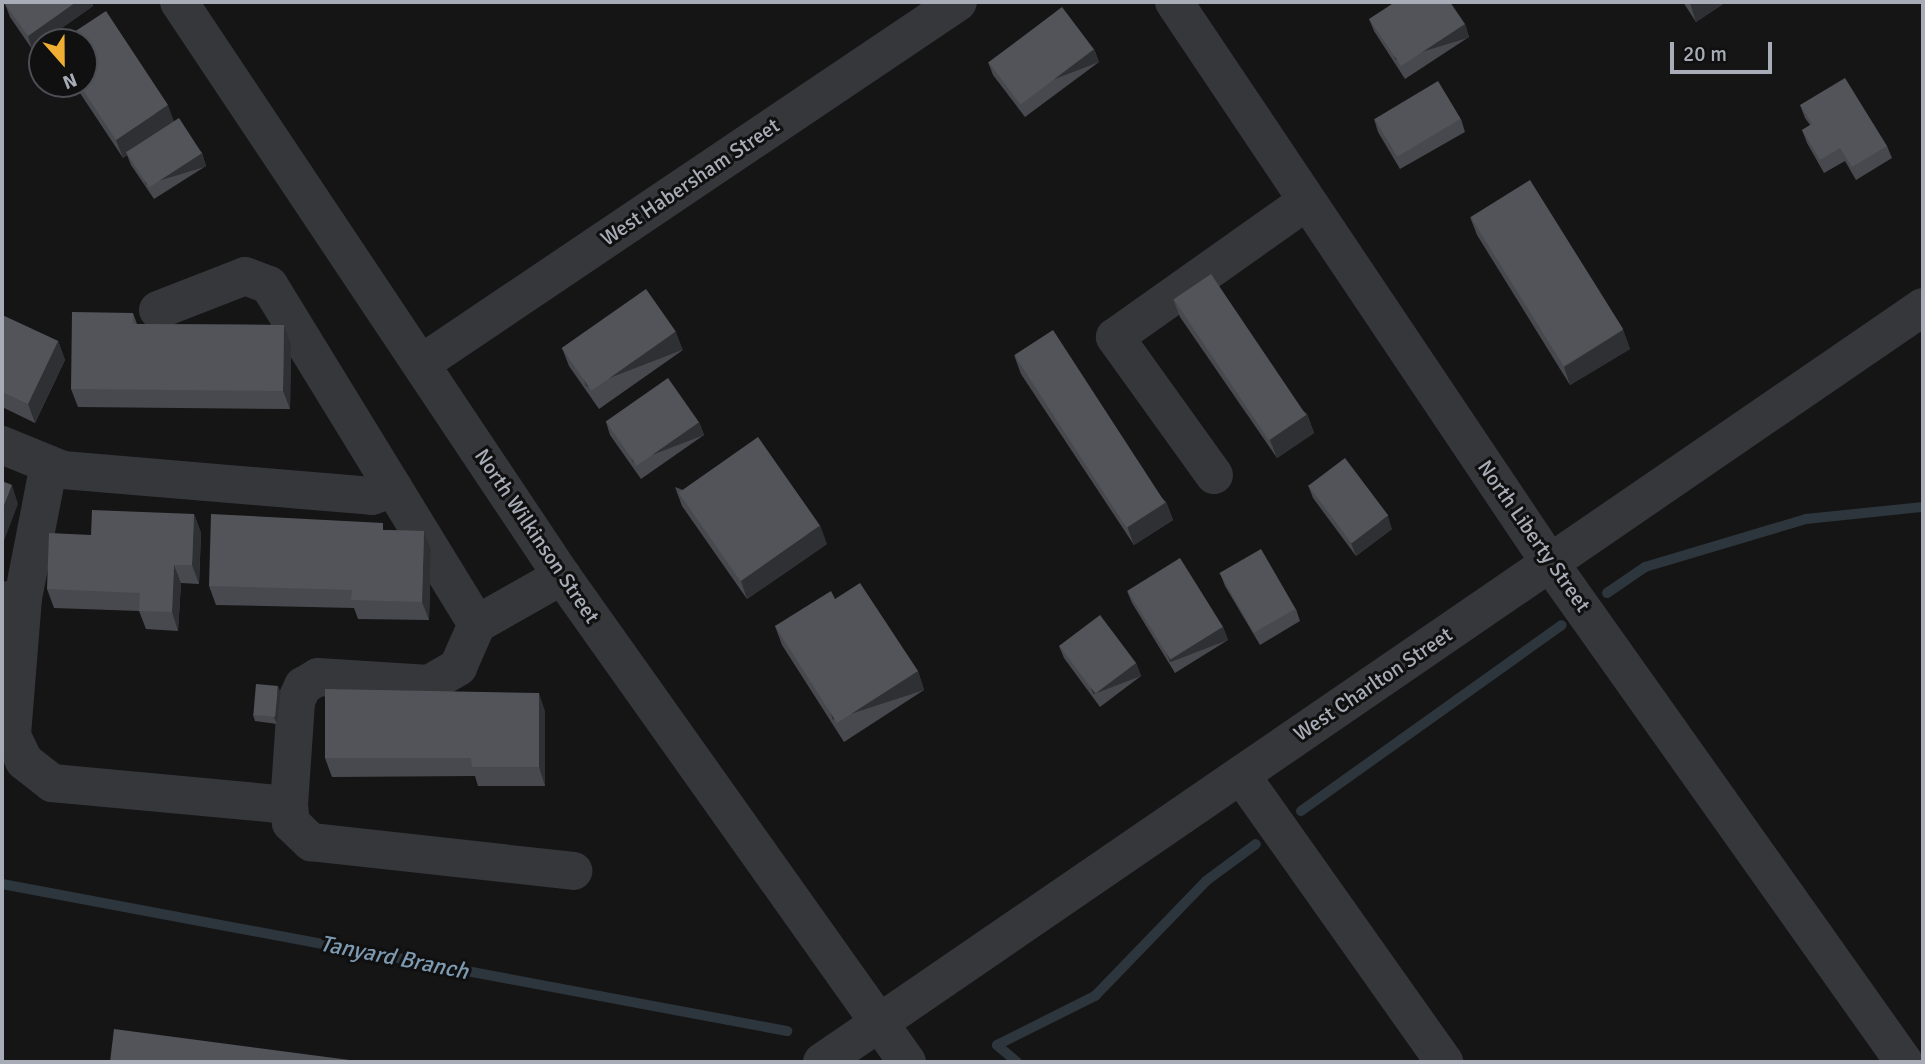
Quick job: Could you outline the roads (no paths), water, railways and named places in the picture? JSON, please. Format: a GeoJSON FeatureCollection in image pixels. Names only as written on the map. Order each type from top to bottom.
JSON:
{"type":"FeatureCollection","features":[{"type":"Feature","properties":{"kind":"street","name":"North Wilkinson Street"},"geometry":{"type":"LineString","coordinates":[[179,2],[562,576],[907,1062]]}},
{"type":"Feature","properties":{"kind":"street","name":"West Habersham Street"},"geometry":{"type":"LineString","coordinates":[[422,363],[958,2]]}},
{"type":"Feature","properties":{"kind":"street","name":"North Liberty Street"},"geometry":{"type":"LineString","coordinates":[[1174,2],[1550,563],[1904,1062]]}},
{"type":"Feature","properties":{"kind":"street"},"geometry":{"type":"LineString","coordinates":[[1214,475],[1115,337],[1307,201]]}},
{"type":"Feature","properties":{"kind":"street"},"geometry":{"type":"LineString","coordinates":[[158,310],[245,276],[269,285],[477,624]]}},
{"type":"Feature","properties":{"kind":"street","name":"West Charlton Street"},"geometry":{"type":"LineString","coordinates":[[822,1062],[1923,307]]}},
{"type":"Feature","properties":{"kind":"street"},"geometry":{"type":"LineString","coordinates":[[2,445],[50,464],[372,496],[394,488]]}},
{"type":"Feature","properties":{"kind":"street"},"geometry":{"type":"LineString","coordinates":[[50,464],[12,599],[12,736],[24,761],[52,783],[289,805]]}},
{"type":"Feature","properties":{"kind":"street"},"geometry":{"type":"LineString","coordinates":[[562,576],[477,624],[458,667],[429,684],[318,677],[303,686],[296,701],[289,805],[291,823],[310,842],[573,871]]}},
{"type":"Feature","properties":{"kind":"street"},"geometry":{"type":"LineString","coordinates":[[1241,775],[1444,1062]]}},
{"type":"Feature","properties":{"kind":"waterway"},"geometry":{"type":"LineString","coordinates":[[1607,593],[1645,567],[1806,519],[1923,507]]}},
{"type":"Feature","properties":{"kind":"waterway"},"geometry":{"type":"LineString","coordinates":[[1301,811],[1562,625]]}},
{"type":"Feature","properties":{"kind":"waterway"},"geometry":{"type":"LineString","coordinates":[[1017,1062],[997,1045],[1095,996],[1206,881],[1256,844]]}},
{"type":"Feature","properties":{"kind":"waterway","name":"Tanyard Branch"},"geometry":{"type":"LineString","coordinates":[[2,884],[787,1031]]}}]}
